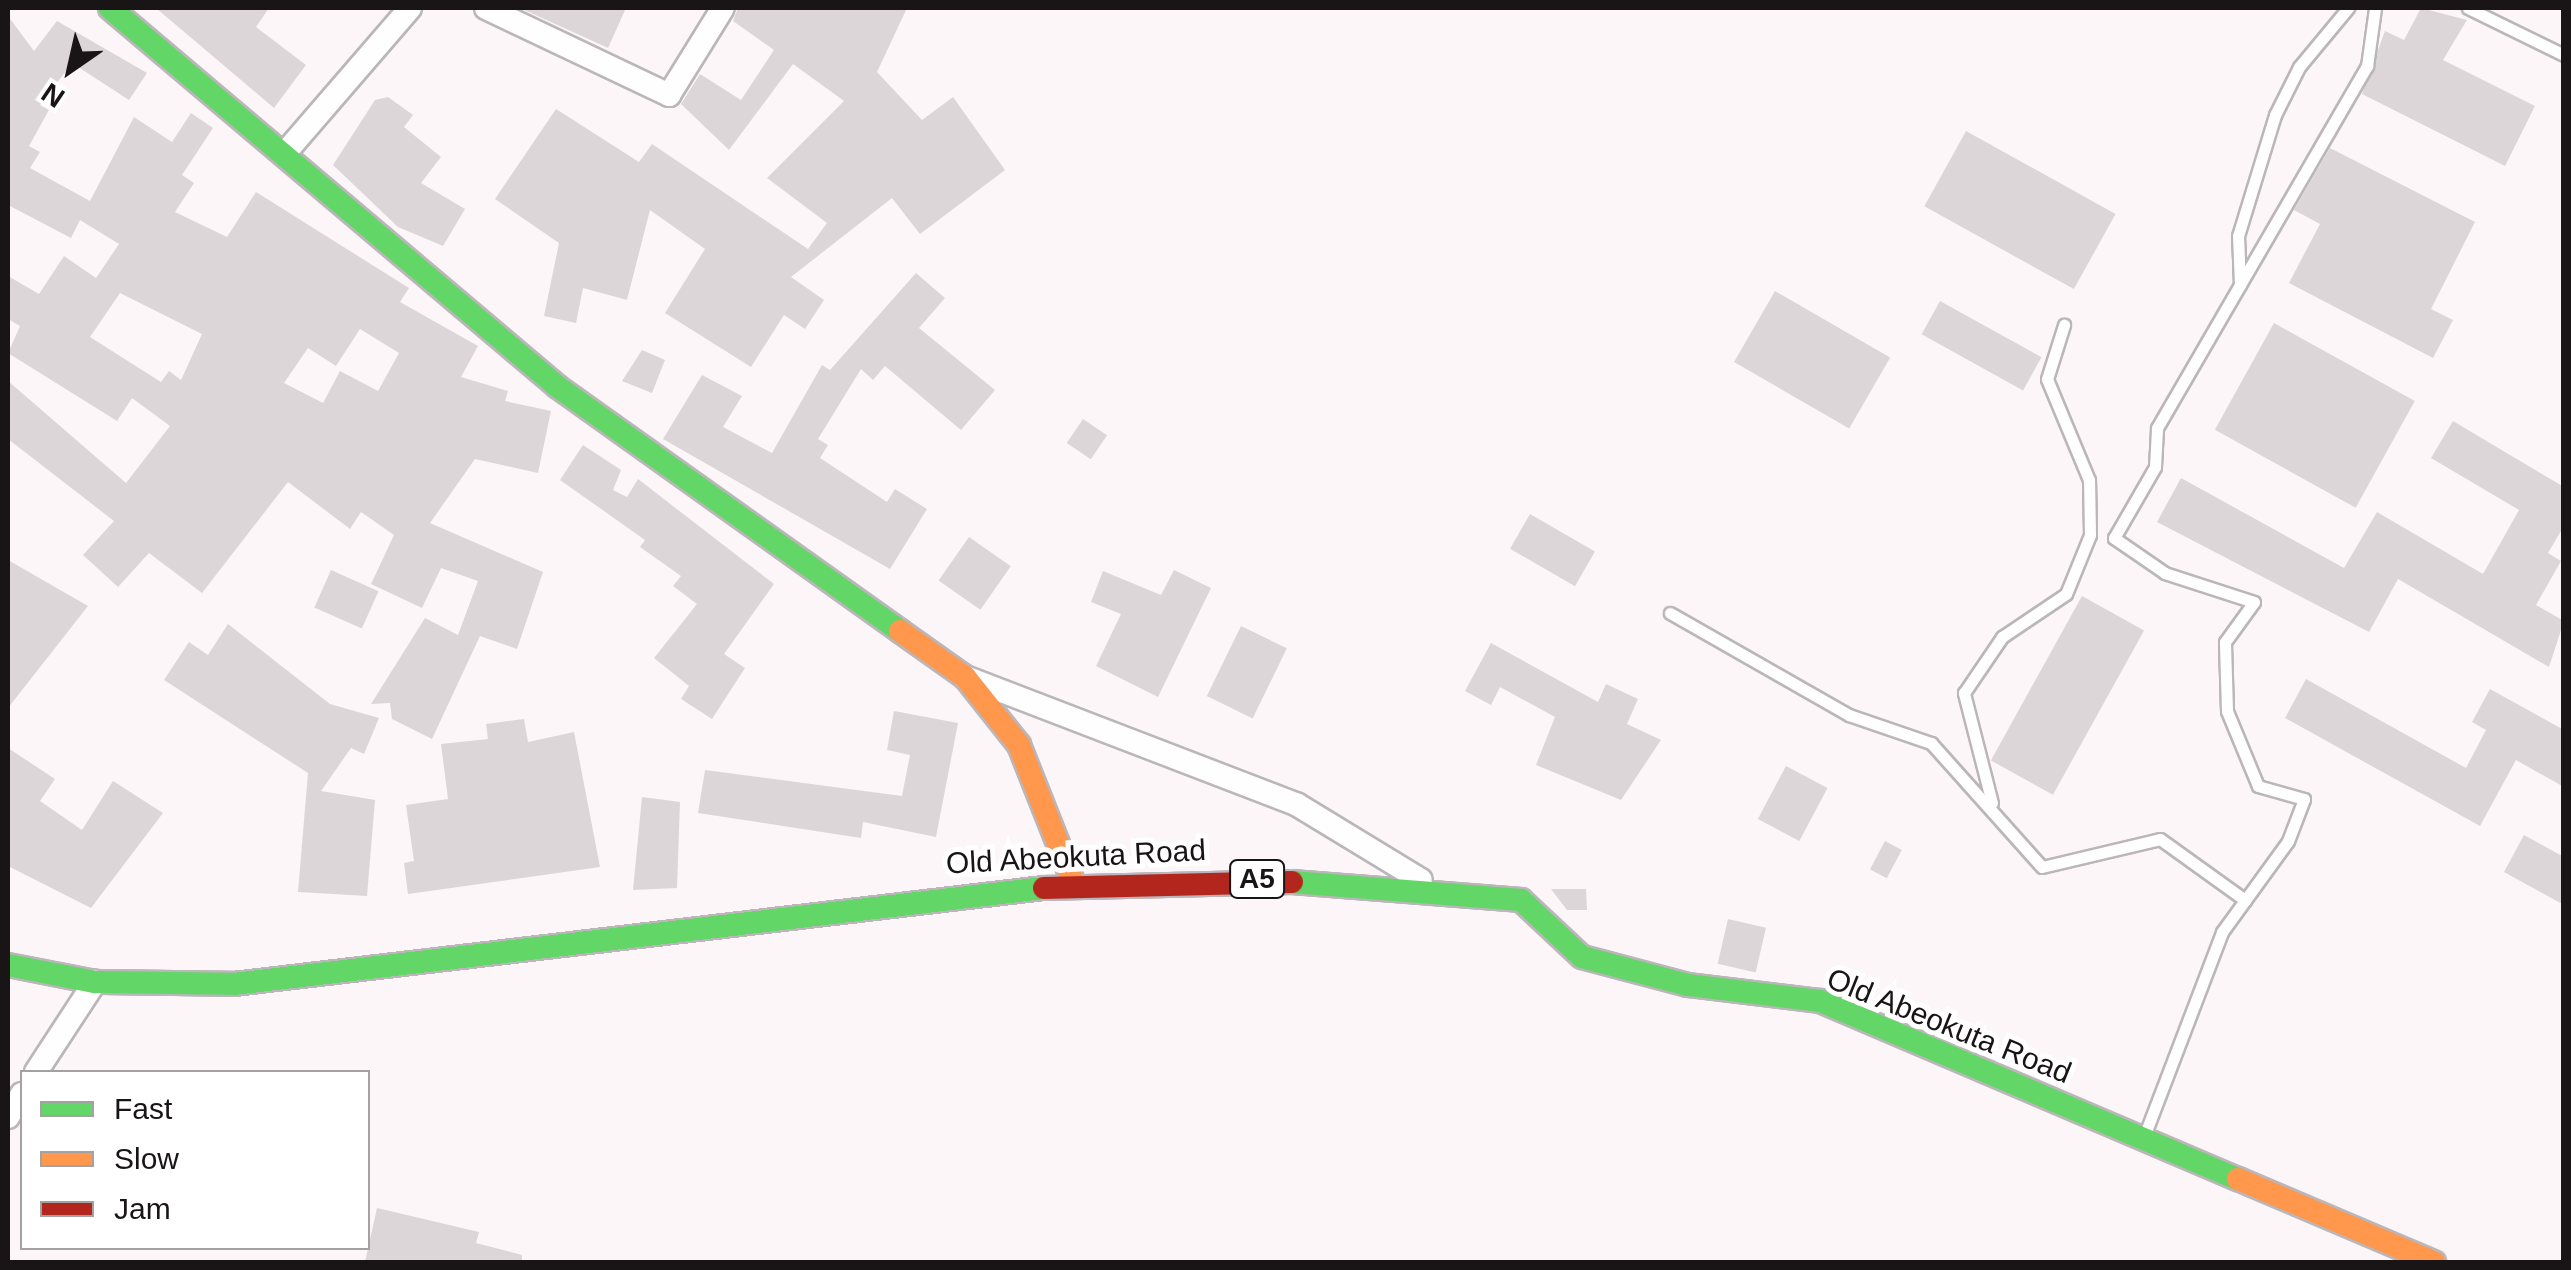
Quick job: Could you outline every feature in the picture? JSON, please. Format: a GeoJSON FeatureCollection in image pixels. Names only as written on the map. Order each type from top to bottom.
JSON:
{"type":"FeatureCollection","features":[{"type":"Feature","properties":{"kind":"main road"},"geometry":{"type":"LineString","coordinates":[[110,8],[285,152],[558,387],[964,677],[1019,745],[1074,884]]}},
{"type":"Feature","properties":{"kind":"main road","name":"Old Abeokuta Road"},"geometry":{"type":"LineString","coordinates":[[8,964],[95,982],[341,974],[747,915],[1074,884],[1431,886],[1520,900],[1582,957],[1688,985],[1820,1002],[2434,1262]]}},
{"type":"Feature","properties":{"kind":"street"},"geometry":{"type":"LineString","coordinates":[[285,152],[410,8]]}},
{"type":"Feature","properties":{"kind":"street"},"geometry":{"type":"LineString","coordinates":[[486,8],[668,95],[722,8]]}},
{"type":"Feature","properties":{"kind":"street"},"geometry":{"type":"LineString","coordinates":[[964,677],[1296,804],[1431,886]]}},
{"type":"Feature","properties":{"kind":"street"},"geometry":{"type":"LineString","coordinates":[[37,1070],[95,982]]}},
{"type":"Feature","properties":{"kind":"lane"},"geometry":{"type":"LineString","coordinates":[[2240,289],[2238,236],[2258,161],[2299,66],[2348,8]]}},
{"type":"Feature","properties":{"kind":"lane"},"geometry":{"type":"LineString","coordinates":[[2143,1138],[2222,932],[2288,841],[2304,798],[2258,786],[2228,711],[2226,642],[2254,602],[2165,573],[2114,538],[2154,468],[2157,428],[2366,66],[2375,8]]}},
{"type":"Feature","properties":{"kind":"lane"},"geometry":{"type":"LineString","coordinates":[[2468,8],[2564,55]]}},
{"type":"Feature","properties":{"kind":"lane"},"geometry":{"type":"LineString","coordinates":[[1992,803],[1964,692],[2002,637],[2066,594],[2090,535],[2089,480],[2047,379],[2064,325]]}},
{"type":"Feature","properties":{"kind":"lane"},"geometry":{"type":"LineString","coordinates":[[1670,612],[1849,715],[1930,744],[1992,803],[2042,866],[2160,840],[2244,900]]}},
{"type":"Feature","properties":{"kind":"building"},"geometry":{"type":"Polygon","coordinates":[[[156,8],[269,8],[256,27],[306,65],[274,108],[156,8]]]}},
{"type":"Feature","properties":{"kind":"building"},"geometry":{"type":"Polygon","coordinates":[[[520,8],[626,8],[608,48],[520,8]]]}},
{"type":"Feature","properties":{"kind":"building"},"geometry":{"type":"Polygon","coordinates":[[[738,8],[907,8],[877,72],[922,120],[953,97],[1005,170],[920,234],[892,198],[791,277],[824,300],[805,329],[784,315],[751,367],[665,313],[705,249],[650,210],[627,300],[583,288],[576,323],[544,316],[559,243],[495,199],[556,109],[639,162],[652,144],[808,249],[827,223],[767,178],[844,101],[793,64],[729,150],[681,104],[700,74],[741,100],[774,50],[733,21],[738,8]]]}},
{"type":"Feature","properties":{"kind":"building"},"geometry":{"type":"Polygon","coordinates":[[[2421,8],[2467,20],[2443,60],[2535,106],[2505,166],[2362,94],[2385,31],[2404,40],[2421,8]]]}},
{"type":"Feature","properties":{"kind":"building"},"geometry":{"type":"Polygon","coordinates":[[[8,16],[34,51],[57,21],[147,73],[129,100],[72,63],[40,105],[49,110],[29,146],[40,152],[30,168],[90,201],[134,117],[172,142],[191,113],[213,128],[182,175],[194,183],[175,212],[227,237],[256,192],[409,288],[400,302],[478,346],[461,377],[508,391],[505,401],[551,411],[538,473],[475,459],[430,523],[543,572],[517,649],[480,636],[432,739],[392,719],[390,703],[371,704],[425,618],[458,635],[478,581],[441,568],[422,608],[371,584],[394,535],[361,512],[350,529],[288,482],[202,593],[149,553],[118,587],[83,555],[114,521],[8,439],[8,381],[126,483],[170,426],[132,398],[117,421],[8,353],[20,326],[8,319],[8,276],[39,294],[64,256],[96,278],[119,244],[80,220],[71,238],[8,205],[8,16]],[[120,293],[90,337],[161,382],[169,371],[181,380],[202,334],[120,293]],[[360,329],[336,366],[308,348],[284,383],[323,403],[340,371],[378,391],[399,353],[360,329]]]}},
{"type":"Feature","properties":{"kind":"building"},"geometry":{"type":"Polygon","coordinates":[[[388,97],[413,115],[404,127],[441,157],[421,183],[465,209],[443,246],[398,227],[333,165],[375,100],[388,97]]]}},
{"type":"Feature","properties":{"kind":"building"},"geometry":{"type":"Polygon","coordinates":[[[1966,131],[2116,214],[2074,289],[1924,206],[1966,131]]]}},
{"type":"Feature","properties":{"kind":"building"},"geometry":{"type":"Polygon","coordinates":[[[2330,148],[2475,222],[2431,309],[2453,320],[2433,358],[2289,283],[2320,224],[2294,210],[2330,148]]]}},
{"type":"Feature","properties":{"kind":"building"},"geometry":{"type":"Polygon","coordinates":[[[916,273],[945,298],[919,328],[995,390],[961,430],[885,366],[873,380],[861,369],[818,439],[828,445],[820,458],[887,502],[895,489],[927,509],[890,569],[663,439],[702,375],[742,396],[723,427],[772,453],[822,365],[830,370],[916,273]]]}},
{"type":"Feature","properties":{"kind":"building"},"geometry":{"type":"Polygon","coordinates":[[[1775,291],[1890,358],[1849,429],[1734,362],[1775,291]]]}},
{"type":"Feature","properties":{"kind":"building"},"geometry":{"type":"Polygon","coordinates":[[[1940,301],[2041,357],[2023,390],[1922,334],[1940,301]]]}},
{"type":"Feature","properties":{"kind":"building"},"geometry":{"type":"Polygon","coordinates":[[[2274,323],[2415,401],[2356,508],[2215,430],[2274,323]]]}},
{"type":"Feature","properties":{"kind":"building"},"geometry":{"type":"Polygon","coordinates":[[[642,350],[665,360],[652,393],[622,381],[642,350]]]}},
{"type":"Feature","properties":{"kind":"building"},"geometry":{"type":"Polygon","coordinates":[[[1083,419],[1107,435],[1091,459],[1067,443],[1083,419]]]}},
{"type":"Feature","properties":{"kind":"building"},"geometry":{"type":"Polygon","coordinates":[[[2453,421],[2564,487],[2564,526],[2548,553],[2561,561],[2536,605],[2564,621],[2549,667],[2398,579],[2369,632],[2157,522],[2181,478],[2344,568],[2377,512],[2483,574],[2519,510],[2431,458],[2453,421]]]}},
{"type":"Feature","properties":{"kind":"building"},"geometry":{"type":"Polygon","coordinates":[[[583,445],[621,470],[613,490],[627,497],[638,479],[774,584],[724,654],[745,668],[712,719],[681,699],[689,686],[654,658],[697,604],[673,586],[681,576],[640,547],[645,540],[560,480],[583,445]]]}},
{"type":"Feature","properties":{"kind":"building"},"geometry":{"type":"Polygon","coordinates":[[[1530,514],[1595,552],[1575,586],[1510,549],[1530,514]]]}},
{"type":"Feature","properties":{"kind":"building"},"geometry":{"type":"Polygon","coordinates":[[[969,537],[1011,566],[980,610],[939,580],[969,537]]]}},
{"type":"Feature","properties":{"kind":"building"},"geometry":{"type":"Polygon","coordinates":[[[8,560],[88,606],[8,708],[8,560]]]}},
{"type":"Feature","properties":{"kind":"building"},"geometry":{"type":"Polygon","coordinates":[[[331,570],[379,591],[362,629],[314,607],[331,570]]]}},
{"type":"Feature","properties":{"kind":"building"},"geometry":{"type":"Polygon","coordinates":[[[1174,570],[1211,588],[1158,697],[1096,666],[1121,614],[1091,602],[1103,571],[1161,595],[1174,570]]]}},
{"type":"Feature","properties":{"kind":"building"},"geometry":{"type":"Polygon","coordinates":[[[2082,596],[2144,630],[2053,795],[1991,760],[2082,596]]]}},
{"type":"Feature","properties":{"kind":"building"},"geometry":{"type":"Polygon","coordinates":[[[228,624],[330,704],[379,718],[364,754],[351,748],[321,791],[375,800],[367,896],[298,892],[308,773],[164,680],[189,642],[208,655],[228,624]]]}},
{"type":"Feature","properties":{"kind":"building"},"geometry":{"type":"Polygon","coordinates":[[[1241,626],[1287,648],[1253,718],[1207,696],[1241,626]]]}},
{"type":"Feature","properties":{"kind":"building"},"geometry":{"type":"Polygon","coordinates":[[[1491,643],[1598,702],[1606,684],[1638,699],[1627,724],[1661,740],[1621,800],[1536,765],[1555,717],[1500,687],[1491,705],[1465,691],[1491,643]]]}},
{"type":"Feature","properties":{"kind":"building"},"geometry":{"type":"Polygon","coordinates":[[[2306,679],[2466,768],[2486,730],[2472,722],[2490,689],[2564,730],[2564,787],[2516,760],[2480,826],[2285,718],[2306,679]]]}},
{"type":"Feature","properties":{"kind":"building"},"geometry":{"type":"Polygon","coordinates":[[[894,711],[958,723],[936,837],[863,822],[861,838],[698,813],[705,770],[902,796],[910,755],[887,750],[894,711]]]}},
{"type":"Feature","properties":{"kind":"building"},"geometry":{"type":"Polygon","coordinates":[[[524,719],[528,742],[574,732],[600,867],[408,894],[404,863],[414,861],[406,805],[448,799],[441,744],[488,739],[486,724],[524,719]]]}},
{"type":"Feature","properties":{"kind":"building"},"geometry":{"type":"Polygon","coordinates":[[[8,748],[55,779],[40,801],[82,830],[113,781],[163,813],[91,908],[8,866],[8,748]]]}},
{"type":"Feature","properties":{"kind":"building"},"geometry":{"type":"Polygon","coordinates":[[[1786,766],[1827,788],[1799,841],[1758,819],[1786,766]]]}},
{"type":"Feature","properties":{"kind":"building"},"geometry":{"type":"Polygon","coordinates":[[[642,797],[680,802],[677,888],[633,890],[642,797]]]}},
{"type":"Feature","properties":{"kind":"building"},"geometry":{"type":"Polygon","coordinates":[[[2524,835],[2564,857],[2564,905],[2504,872],[2524,835]]]}},
{"type":"Feature","properties":{"kind":"building"},"geometry":{"type":"Polygon","coordinates":[[[1885,841],[1902,850],[1887,878],[1870,869],[1885,841]]]}},
{"type":"Feature","properties":{"kind":"building"},"geometry":{"type":"Polygon","coordinates":[[[1551,889],[1586,889],[1587,910],[1567,910],[1551,889]]]}},
{"type":"Feature","properties":{"kind":"building"},"geometry":{"type":"Polygon","coordinates":[[[1728,919],[1766,928],[1756,973],[1718,964],[1728,919]]]}},
{"type":"Feature","properties":{"kind":"building"},"geometry":{"type":"Polygon","coordinates":[[[377,1208],[479,1232],[476,1243],[522,1255],[522,1262],[365,1262],[377,1208]]]}},
{"type":"Feature","properties":{"kind":"traffic: fast"},"geometry":{"type":"LineString","coordinates":[[110,8],[558,387],[900,631]]}},
{"type":"Feature","properties":{"kind":"traffic: fast"},"geometry":{"type":"LineString","coordinates":[[1292,882],[1521,900],[1582,957],[1688,985],[1820,1001],[2238,1179]]}},
{"type":"Feature","properties":{"kind":"traffic: fast"},"geometry":{"type":"LineString","coordinates":[[8,965],[95,982],[234,984],[1044,888]]}},
{"type":"Feature","properties":{"kind":"traffic: slow"},"geometry":{"type":"LineString","coordinates":[[900,631],[965,677],[1019,745],[1074,884]]}},
{"type":"Feature","properties":{"kind":"traffic: slow"},"geometry":{"type":"LineString","coordinates":[[2238,1179],[2434,1262]]}},
{"type":"Feature","properties":{"kind":"traffic: jam"},"geometry":{"type":"LineString","coordinates":[[1044,888],[1292,882]]}}]}
